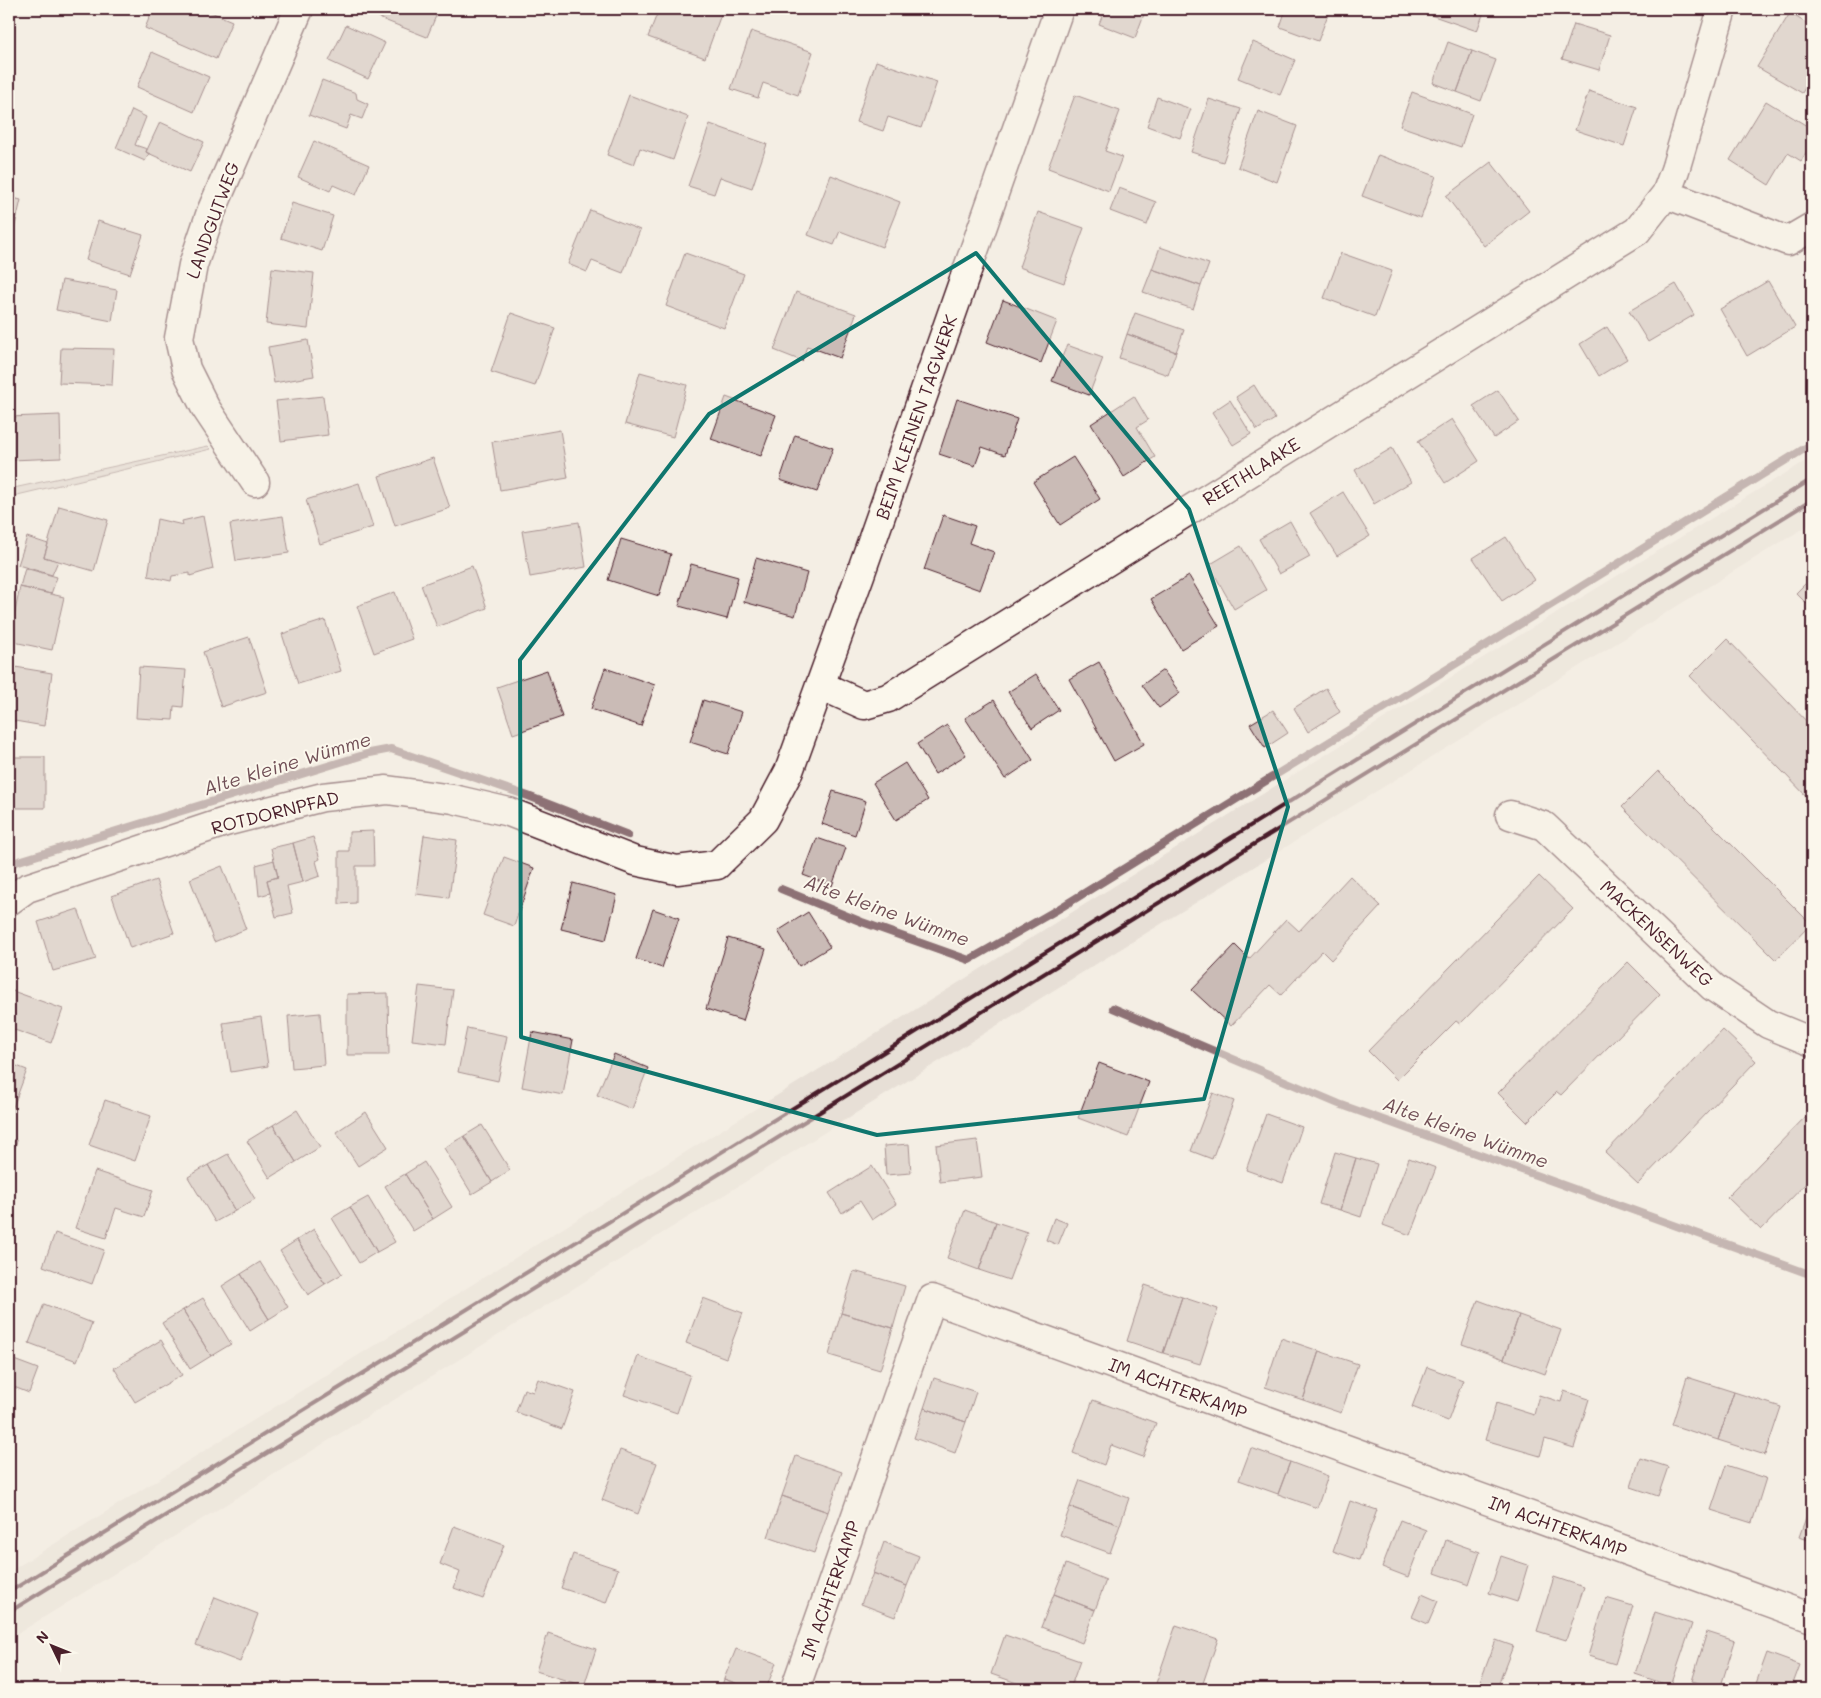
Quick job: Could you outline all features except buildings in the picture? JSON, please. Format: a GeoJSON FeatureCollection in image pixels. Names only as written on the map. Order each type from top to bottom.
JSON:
{"type":"FeatureCollection","features":[{"type":"Feature","properties":{"kind":"street","name":"LANDGUTWEG"},"geometry":{"type":"LineString","coordinates":[[255,482],[205,406],[186,369],[178,338],[193,265],[211,212],[299,9]]}},
{"type":"Feature","properties":{"kind":"street","name":"BEIM KLEINEN TAGWERK"},"geometry":{"type":"LineString","coordinates":[[764,820],[788,772],[820,685],[1059,9]]}},
{"type":"Feature","properties":{"kind":"street","name":"REETHLAAKE"},"geometry":{"type":"LineString","coordinates":[[820,685],[864,705],[888,698],[1637,231],[1666,194],[1675,170],[1722,9]]}},
{"type":"Feature","properties":{"kind":"street"},"geometry":{"type":"LineString","coordinates":[[1666,194],[1788,241],[1812,226]]}},
{"type":"Feature","properties":{"kind":"street","name":"ROTDORNPFAD"},"geometry":{"type":"LineString","coordinates":[[9,901],[27,888],[225,822],[323,797],[387,790],[453,799],[509,812],[635,861],[677,870],[717,865],[764,820]]}},
{"type":"Feature","properties":{"kind":"street","name":"MACKENSENWEG"},"geometry":{"type":"LineString","coordinates":[[1510,815],[1544,826],[1713,987],[1768,1024],[1812,1040]]}},
{"type":"Feature","properties":{"kind":"street","name":"IM ACHTERKAMP"},"geometry":{"type":"LineString","coordinates":[[795,1689],[932,1299],[1812,1618]]}},
{"type":"Feature","properties":{"kind":"highlighted area"},"geometry":{"type":"Polygon","coordinates":[[[976,253],[1189,509],[1288,807],[1204,1099],[877,1135],[521,1037],[520,660],[709,414],[976,253]]]}},
{"type":"Feature","properties":{"kind":"shaded area"},"geometry":{"type":"Polygon","coordinates":[[[208,446],[211,449],[9,497],[9,489],[208,446]]]}},
{"type":"Feature","properties":{"kind":"shaded area"},"geometry":{"type":"Polygon","coordinates":[[[1812,457],[1812,523],[1075,977],[9,1639],[9,1572],[1443,682],[1812,457]]]}},
{"type":"Feature","properties":{"kind":"waterway"},"geometry":{"type":"LineString","coordinates":[[781,889],[862,922],[969,960],[1060,908],[1812,444]]}},
{"type":"Feature","properties":{"kind":"waterway","name":"Alte kleine Wümme"},"geometry":{"type":"LineString","coordinates":[[9,864],[370,753],[391,749],[528,796],[628,835]]}},
{"type":"Feature","properties":{"kind":"waterway","name":"Alte kleine Wümme"},"geometry":{"type":"LineString","coordinates":[[1113,1008],[1339,1104],[1812,1275]]}},
{"type":"Feature","properties":{"kind":"railway"},"geometry":{"type":"LineString","coordinates":[[9,1592],[1812,479]]}},
{"type":"Feature","properties":{"kind":"railway"},"geometry":{"type":"LineString","coordinates":[[9,1612],[1812,500]]}}]}
